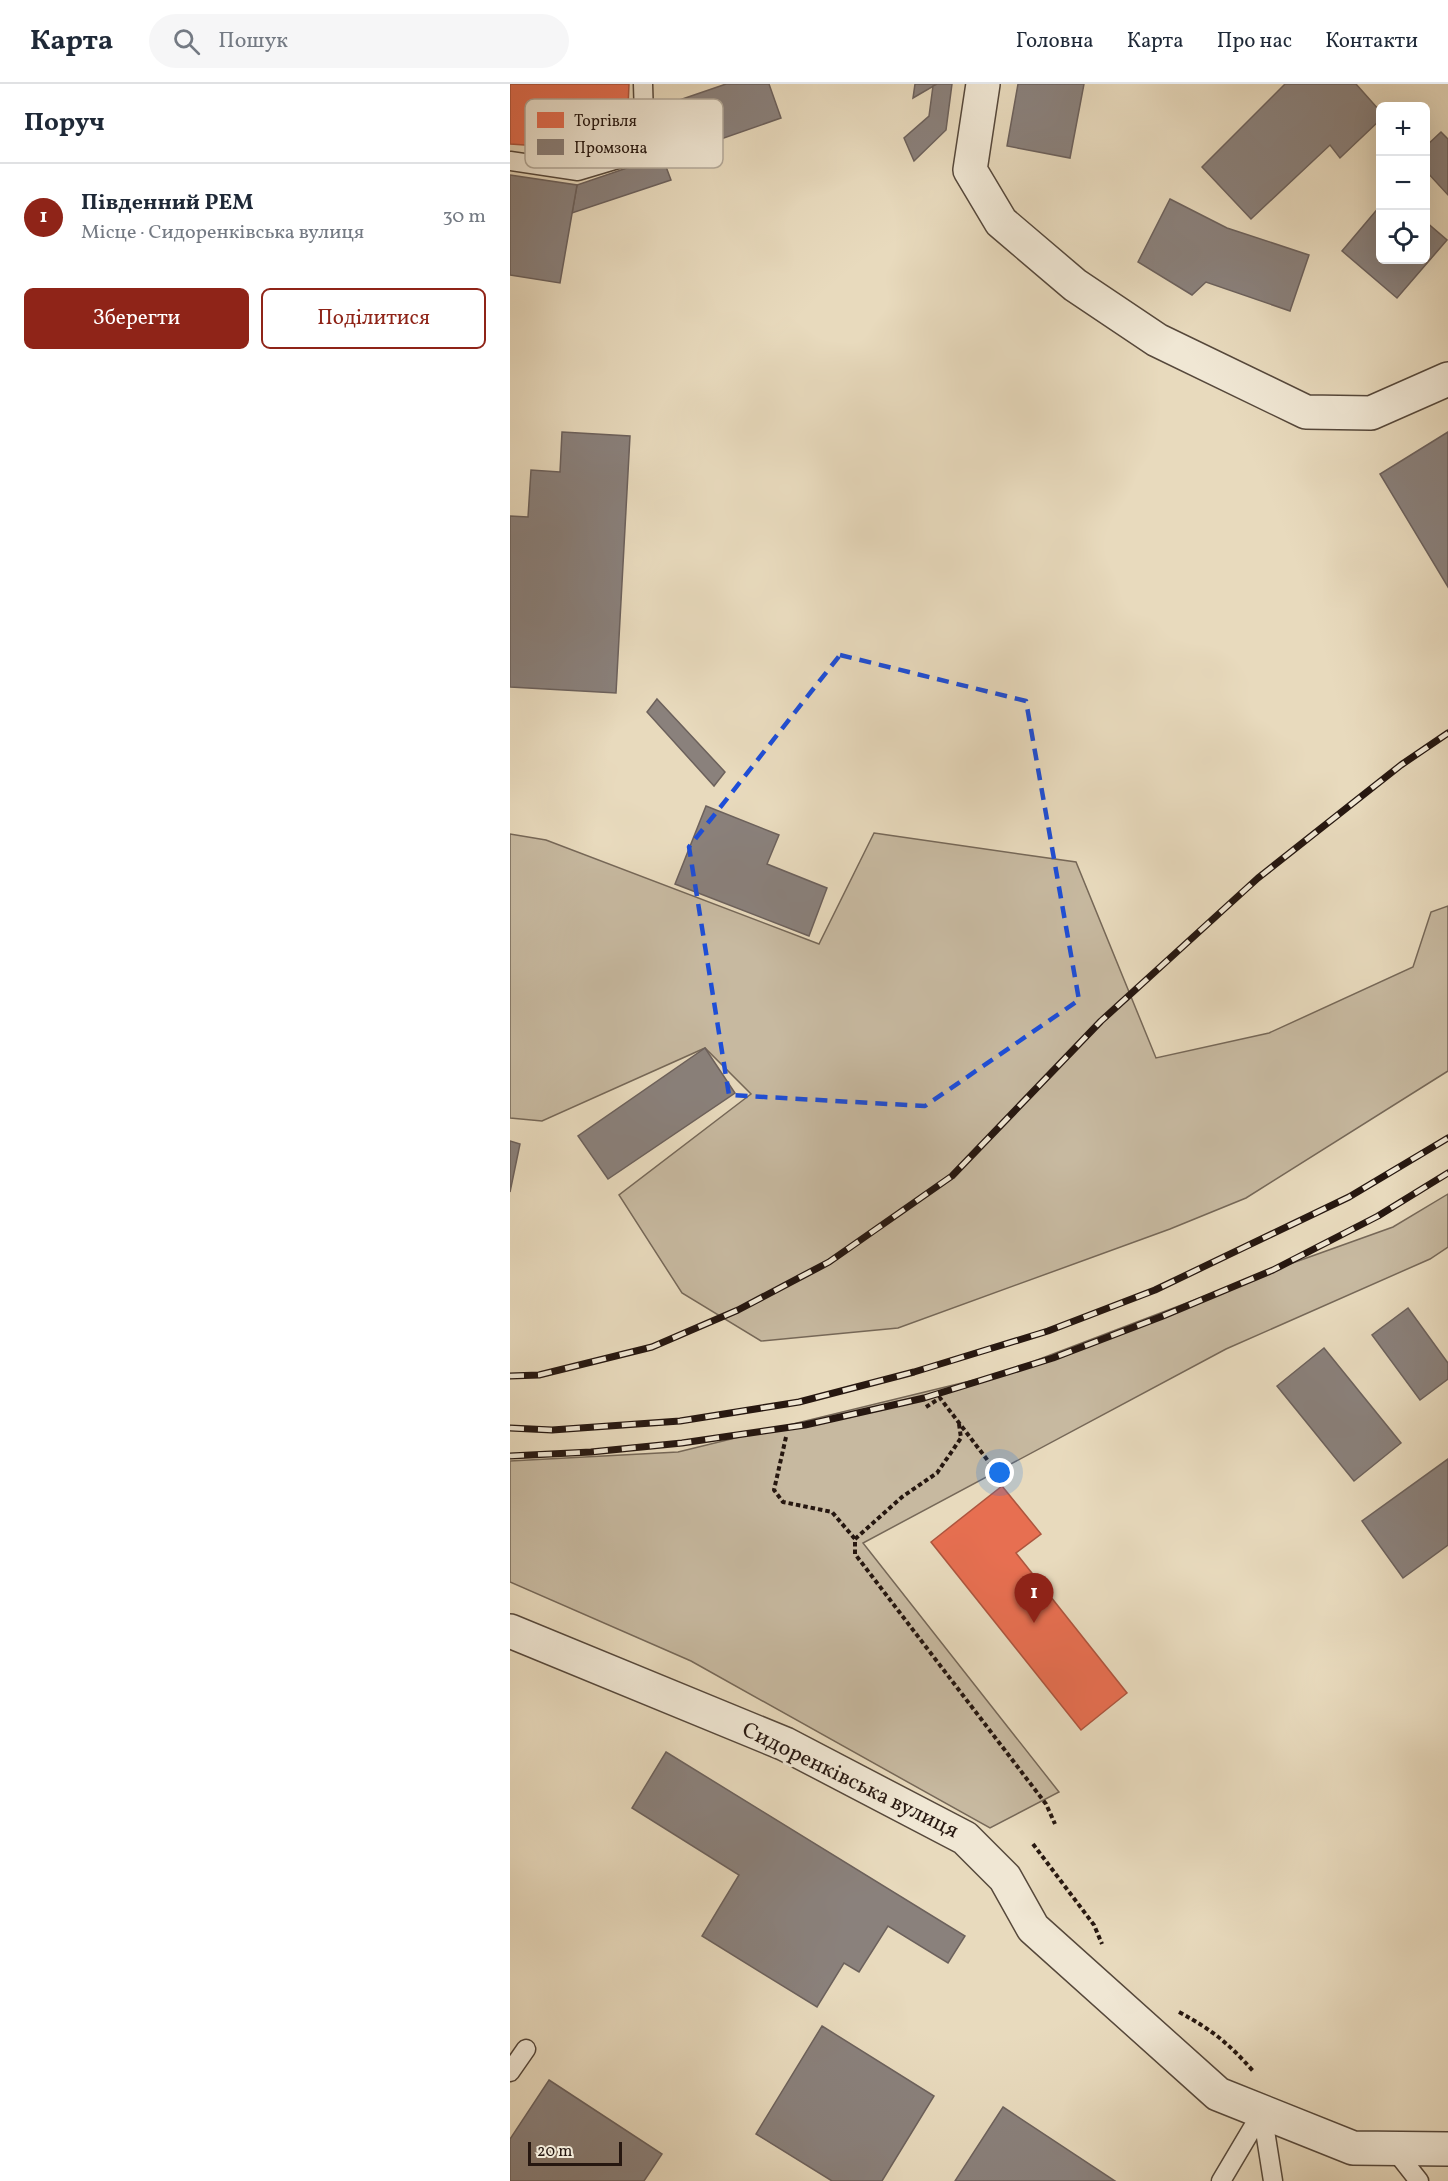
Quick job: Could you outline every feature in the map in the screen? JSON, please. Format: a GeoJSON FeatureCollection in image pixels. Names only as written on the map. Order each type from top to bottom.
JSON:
{"type":"FeatureCollection","features":[{"type":"Feature","properties":{"kind":"street"},"geometry":{"type":"LineString","coordinates":[[982,84],[970,170],[1001,222],[1075,285],[1157,340],[1306,412],[1371,413],[1448,379]]}},
{"type":"Feature","properties":{"kind":"street","name":"Сидоренківська вулиця"},"geometry":{"type":"LineString","coordinates":[[510,1631],[785,1744],[965,1838],[1005,1878],[1033,1928],[1218,2094],[1353,2148],[1448,2149]]}},
{"type":"Feature","properties":{"kind":"lane"},"geometry":{"type":"LineString","coordinates":[[643,84],[643,99]]}},
{"type":"Feature","properties":{"kind":"lane"},"geometry":{"type":"LineString","coordinates":[[510,161],[525,163]]}},
{"type":"Feature","properties":{"kind":"lane"},"geometry":{"type":"LineString","coordinates":[[558,168],[578,171],[588,168]]}},
{"type":"Feature","properties":{"kind":"lane"},"geometry":{"type":"LineString","coordinates":[[510,2072],[526,2049]]}},
{"type":"Feature","properties":{"kind":"lane"},"geometry":{"type":"LineString","coordinates":[[1221,2181],[1262,2112]]}},
{"type":"Feature","properties":{"kind":"lane"},"geometry":{"type":"LineString","coordinates":[[1262,2112],[1273,2181]]}},
{"type":"Feature","properties":{"kind":"lane"},"geometry":{"type":"LineString","coordinates":[[1393,2148],[1419,2181]]}},
{"type":"Feature","properties":{"kind":"path"},"geometry":{"type":"LineString","coordinates":[[926,1407],[940,1398],[992,1466]]}},
{"type":"Feature","properties":{"kind":"path"},"geometry":{"type":"LineString","coordinates":[[855,1539],[902,1497],[937,1473],[961,1438],[959,1424]]}},
{"type":"Feature","properties":{"kind":"path"},"geometry":{"type":"LineString","coordinates":[[786,1437],[774,1490],[783,1502],[832,1512],[855,1539],[855,1554],[1034,1787],[1046,1804],[1055,1824]]}},
{"type":"Feature","properties":{"kind":"path"},"geometry":{"type":"LineString","coordinates":[[1033,1844],[1094,1925],[1104,1947]]}},
{"type":"Feature","properties":{"kind":"path"},"geometry":{"type":"LineString","coordinates":[[1174,2010],[1206,2026],[1234,2048],[1254,2072],[1264,2079]]}},
{"type":"Feature","properties":{"kind":"highlighted area"},"geometry":{"type":"Polygon","coordinates":[[[840,655],[1026,701],[1079,1000],[925,1106],[729,1095],[689,847],[840,655]]]}},
{"type":"Feature","properties":{"kind":"shaded area"},"geometry":{"type":"Polygon","coordinates":[[[874,833],[1076,862],[1156,1058],[1269,1033],[1413,967],[1431,912],[1448,906],[1448,1071],[1246,1198],[1170,1229],[898,1328],[761,1341],[682,1293],[619,1195],[751,1094],[705,1048],[542,1121],[510,1118],[510,834],[546,840],[819,944],[874,833]]]}},
{"type":"Feature","properties":{"kind":"shaded area"},"geometry":{"type":"Polygon","coordinates":[[[1448,1194],[1448,1247],[1430,1259],[1226,1349],[863,1543],[1059,1792],[990,1828],[691,1661],[510,1582],[510,1461],[678,1452],[1003,1373],[1273,1270],[1393,1227],[1448,1194]]]}},
{"type":"Feature","properties":{"kind":"building: Торгівля"},"geometry":{"type":"Polygon","coordinates":[[[510,84],[629,84],[628,99],[525,99],[525,145],[510,144],[510,84]]]}},
{"type":"Feature","properties":{"kind":"building: Торгівля"},"geometry":{"type":"Polygon","coordinates":[[[1002,1486],[1041,1534],[1016,1553],[1127,1693],[1081,1730],[931,1542],[1002,1486]]]}},
{"type":"Feature","properties":{"kind":"building: Промзона"},"geometry":{"type":"Polygon","coordinates":[[[726,84],[769,84],[781,118],[723,138],[723,99],[682,99],[726,84]]]}},
{"type":"Feature","properties":{"kind":"building: Промзона"},"geometry":{"type":"Polygon","coordinates":[[[915,84],[937,84],[913,98],[915,84]]]}},
{"type":"Feature","properties":{"kind":"building: Промзона"},"geometry":{"type":"Polygon","coordinates":[[[952,84],[946,130],[914,161],[904,138],[929,116],[933,86],[952,84]]]}},
{"type":"Feature","properties":{"kind":"building: Промзона"},"geometry":{"type":"Polygon","coordinates":[[[1018,84],[1084,84],[1070,158],[1007,146],[1018,84]]]}},
{"type":"Feature","properties":{"kind":"building: Промзона"},"geometry":{"type":"Polygon","coordinates":[[[1285,84],[1356,84],[1376,106],[1376,124],[1340,158],[1330,145],[1251,219],[1202,167],[1285,84]]]}},
{"type":"Feature","properties":{"kind":"building: Промзона"},"geometry":{"type":"Polygon","coordinates":[[[1441,132],[1448,139],[1448,195],[1430,175],[1430,142],[1441,132]]]}},
{"type":"Feature","properties":{"kind":"building: Промзона"},"geometry":{"type":"Polygon","coordinates":[[[627,168],[666,168],[671,180],[572,213],[577,185],[627,168]]]}},
{"type":"Feature","properties":{"kind":"building: Промзона"},"geometry":{"type":"Polygon","coordinates":[[[510,175],[577,185],[560,283],[510,275],[510,175]]]}},
{"type":"Feature","properties":{"kind":"building: Промзона"},"geometry":{"type":"Polygon","coordinates":[[[1170,199],[1227,228],[1309,255],[1290,311],[1206,282],[1192,295],[1138,262],[1170,199]]]}},
{"type":"Feature","properties":{"kind":"building: Промзона"},"geometry":{"type":"Polygon","coordinates":[[[1376,211],[1376,264],[1426,264],[1397,298],[1342,251],[1376,211]]]}},
{"type":"Feature","properties":{"kind":"building: Промзона"},"geometry":{"type":"Polygon","coordinates":[[[1430,225],[1447,240],[1430,260],[1430,225]]]}},
{"type":"Feature","properties":{"kind":"building: Промзона"},"geometry":{"type":"Polygon","coordinates":[[[562,432],[630,436],[616,693],[510,687],[510,516],[528,517],[531,470],[560,472],[562,432]]]}},
{"type":"Feature","properties":{"kind":"building: Промзона"},"geometry":{"type":"Polygon","coordinates":[[[1448,432],[1448,587],[1380,474],[1448,432]]]}},
{"type":"Feature","properties":{"kind":"building: Промзона"},"geometry":{"type":"Polygon","coordinates":[[[657,699],[725,772],[714,786],[647,712],[657,699]]]}},
{"type":"Feature","properties":{"kind":"building: Промзона"},"geometry":{"type":"Polygon","coordinates":[[[706,806],[779,835],[767,864],[827,888],[809,936],[675,884],[706,806]]]}},
{"type":"Feature","properties":{"kind":"building: Промзона"},"geometry":{"type":"Polygon","coordinates":[[[705,1048],[735,1093],[608,1179],[578,1136],[705,1048]]]}},
{"type":"Feature","properties":{"kind":"building: Промзона"},"geometry":{"type":"Polygon","coordinates":[[[510,1141],[520,1144],[510,1192],[510,1141]]]}},
{"type":"Feature","properties":{"kind":"building: Промзона"},"geometry":{"type":"Polygon","coordinates":[[[1408,1308],[1448,1363],[1448,1379],[1420,1400],[1372,1335],[1408,1308]]]}},
{"type":"Feature","properties":{"kind":"building: Промзона"},"geometry":{"type":"Polygon","coordinates":[[[1324,1348],[1401,1443],[1354,1481],[1277,1386],[1324,1348]]]}},
{"type":"Feature","properties":{"kind":"building: Промзона"},"geometry":{"type":"Polygon","coordinates":[[[1448,1459],[1448,1545],[1403,1578],[1362,1521],[1448,1459]]]}},
{"type":"Feature","properties":{"kind":"building: Промзона"},"geometry":{"type":"Polygon","coordinates":[[[666,1752],[965,1936],[948,1963],[888,1926],[859,1972],[844,1963],[817,2007],[702,1936],[739,1875],[632,1808],[666,1752]]]}},
{"type":"Feature","properties":{"kind":"building: Промзона"},"geometry":{"type":"Polygon","coordinates":[[[822,2026],[934,2096],[882,2181],[832,2181],[756,2134],[822,2026]]]}},
{"type":"Feature","properties":{"kind":"building: Промзона"},"geometry":{"type":"Polygon","coordinates":[[[549,2080],[662,2154],[644,2181],[510,2181],[510,2139],[549,2080]]]}},
{"type":"Feature","properties":{"kind":"building: Промзона"},"geometry":{"type":"Polygon","coordinates":[[[1003,2107],[1115,2181],[955,2181],[1003,2107]]]}},
{"type":"Feature","properties":{"kind":"railway"},"geometry":{"type":"LineString","coordinates":[[510,1376],[539,1375],[652,1347],[738,1310],[829,1262],[952,1176],[1101,1021],[1258,878],[1401,765],[1448,733]]}},
{"type":"Feature","properties":{"kind":"railway"},"geometry":{"type":"LineString","coordinates":[[510,1428],[552,1430],[680,1421],[799,1402],[914,1372],[1048,1331],[1155,1290],[1349,1197],[1448,1138]]}},
{"type":"Feature","properties":{"kind":"railway"},"geometry":{"type":"LineString","coordinates":[[510,1456],[591,1452],[682,1443],[805,1425],[924,1398],[1053,1358],[1163,1316],[1273,1270],[1378,1216],[1448,1173]]}},
{"type":"Feature","properties":{"kind":"place","name":"Південний РЕМ"},"geometry":{"type":"Point","coordinates":[1034,1623]}}]}
